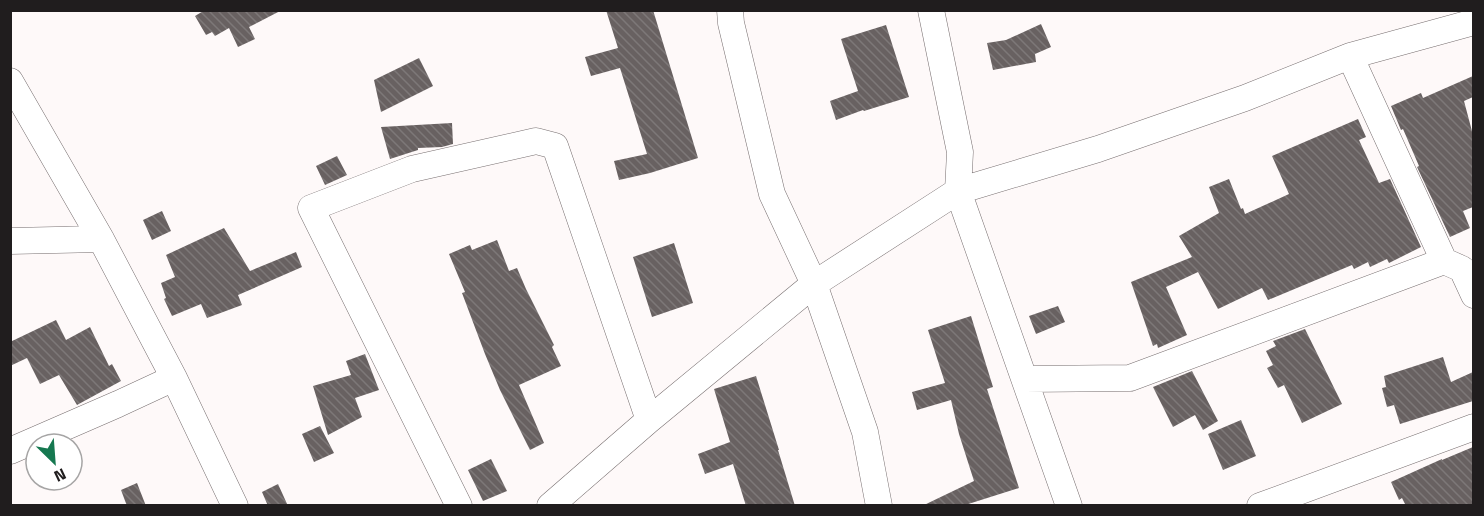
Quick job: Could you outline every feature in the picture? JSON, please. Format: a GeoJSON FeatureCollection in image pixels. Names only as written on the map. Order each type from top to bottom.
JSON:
{"type":"FeatureCollection","features":[{"type":"Feature","properties":{"kind":"street"},"geometry":{"type":"LineString","coordinates":[[730,10],[731,23],[772,194],[814,284],[865,432],[879,506]]}},
{"type":"Feature","properties":{"kind":"street"},"geometry":{"type":"LineString","coordinates":[[931,10],[960,152],[958,190],[1069,506]]}},
{"type":"Feature","properties":{"kind":"street"},"geometry":{"type":"LineString","coordinates":[[550,506],[649,420],[814,284],[958,190],[1098,149],[1245,98],[1350,56],[1473,22]]}},
{"type":"Feature","properties":{"kind":"street"},"geometry":{"type":"LineString","coordinates":[[1350,56],[1460,263],[1473,294]]}},
{"type":"Feature","properties":{"kind":"street"},"geometry":{"type":"LineString","coordinates":[[10,81],[101,239],[174,378],[235,506]]}},
{"type":"Feature","properties":{"kind":"street"},"geometry":{"type":"LineString","coordinates":[[459,506],[311,208],[412,169],[536,141],[555,146],[649,420]]}},
{"type":"Feature","properties":{"kind":"street"},"geometry":{"type":"LineString","coordinates":[[10,241],[101,239]]}},
{"type":"Feature","properties":{"kind":"street"},"geometry":{"type":"LineString","coordinates":[[1025,379],[1130,378],[1460,263]]}},
{"type":"Feature","properties":{"kind":"street"},"geometry":{"type":"LineString","coordinates":[[10,451],[174,378]]}},
{"type":"Feature","properties":{"kind":"street"},"geometry":{"type":"LineString","coordinates":[[1260,506],[1473,428]]}},
{"type":"Feature","properties":{"kind":"building"},"geometry":{"type":"Polygon","coordinates":[[[205,10],[282,10],[249,27],[255,39],[238,47],[229,28],[215,36],[212,32],[206,35],[195,16],[205,10]]]}},
{"type":"Feature","properties":{"kind":"building"},"geometry":{"type":"Polygon","coordinates":[[[606,10],[653,10],[698,158],[619,180],[614,161],[647,154],[620,68],[591,76],[585,57],[618,48],[606,10]]]}},
{"type":"Feature","properties":{"kind":"building"},"geometry":{"type":"Polygon","coordinates":[[[1041,24],[1051,47],[1035,54],[1036,62],[993,70],[987,43],[1006,40],[1041,24]]]}},
{"type":"Feature","properties":{"kind":"building"},"geometry":{"type":"Polygon","coordinates":[[[886,25],[909,97],[836,120],[830,101],[858,91],[841,39],[886,25]]]}},
{"type":"Feature","properties":{"kind":"building"},"geometry":{"type":"Polygon","coordinates":[[[419,58],[433,86],[381,112],[374,80],[419,58]]]}},
{"type":"Feature","properties":{"kind":"building"},"geometry":{"type":"Polygon","coordinates":[[[1473,76],[1473,97],[1464,101],[1473,135],[1473,207],[1463,211],[1470,228],[1450,237],[1391,106],[1421,93],[1423,98],[1473,76]]]}},
{"type":"Feature","properties":{"kind":"building"},"geometry":{"type":"Polygon","coordinates":[[[1358,119],[1366,137],[1359,140],[1379,183],[1390,179],[1421,247],[1389,263],[1387,259],[1370,267],[1368,262],[1354,269],[1352,265],[1268,300],[1262,288],[1218,309],[1198,272],[1166,287],[1187,335],[1158,348],[1157,344],[1153,346],[1131,282],[1192,257],[1179,236],[1219,213],[1209,187],[1229,179],[1245,214],[1289,194],[1272,156],[1358,119]]]}},
{"type":"Feature","properties":{"kind":"building"},"geometry":{"type":"Polygon","coordinates":[[[452,123],[453,144],[418,148],[418,150],[390,159],[381,127],[452,123]]]}},
{"type":"Feature","properties":{"kind":"building"},"geometry":{"type":"Polygon","coordinates":[[[337,156],[347,175],[325,185],[316,166],[337,156]]]}},
{"type":"Feature","properties":{"kind":"building"},"geometry":{"type":"Polygon","coordinates":[[[162,211],[171,231],[152,240],[143,220],[162,211]]]}},
{"type":"Feature","properties":{"kind":"building"},"geometry":{"type":"Polygon","coordinates":[[[224,228],[250,271],[296,252],[302,267],[238,295],[242,305],[207,318],[201,304],[172,316],[164,299],[166,298],[161,283],[175,277],[166,255],[224,228]]]}},
{"type":"Feature","properties":{"kind":"building"},"geometry":{"type":"Polygon","coordinates":[[[497,240],[509,271],[517,268],[554,345],[552,347],[561,366],[519,385],[544,443],[530,450],[485,354],[462,293],[465,292],[449,254],[470,245],[472,250],[497,240]]]}},
{"type":"Feature","properties":{"kind":"building"},"geometry":{"type":"Polygon","coordinates":[[[674,243],[693,303],[652,317],[633,257],[674,243]]]}},
{"type":"Feature","properties":{"kind":"building"},"geometry":{"type":"Polygon","coordinates":[[[1058,306],[1065,322],[1036,334],[1029,316],[1058,306]]]}},
{"type":"Feature","properties":{"kind":"building"},"geometry":{"type":"Polygon","coordinates":[[[971,316],[993,387],[987,389],[1019,488],[962,506],[922,506],[974,481],[951,400],[917,410],[912,392],[945,383],[928,330],[971,316]]]}},
{"type":"Feature","properties":{"kind":"building"},"geometry":{"type":"Polygon","coordinates":[[[56,320],[66,340],[90,327],[109,366],[112,364],[121,381],[77,405],[59,375],[40,384],[27,358],[10,366],[10,342],[56,320]]]}},
{"type":"Feature","properties":{"kind":"building"},"geometry":{"type":"Polygon","coordinates":[[[1305,329],[1342,404],[1302,423],[1284,385],[1278,388],[1267,368],[1273,365],[1266,351],[1276,346],[1273,341],[1305,329]]]}},
{"type":"Feature","properties":{"kind":"building"},"geometry":{"type":"Polygon","coordinates":[[[365,354],[379,390],[355,398],[362,417],[328,435],[313,386],[351,375],[346,361],[365,354]]]}},
{"type":"Feature","properties":{"kind":"building"},"geometry":{"type":"Polygon","coordinates":[[[1443,357],[1451,382],[1473,372],[1473,401],[1400,424],[1394,405],[1387,407],[1382,388],[1386,387],[1384,376],[1443,357]]]}},
{"type":"Feature","properties":{"kind":"building"},"geometry":{"type":"Polygon","coordinates":[[[1192,371],[1218,421],[1203,430],[1195,415],[1173,427],[1153,387],[1192,371]]]}},
{"type":"Feature","properties":{"kind":"building"},"geometry":{"type":"Polygon","coordinates":[[[756,376],[795,506],[746,506],[733,464],[705,474],[698,454],[730,442],[714,389],[756,376]]]}},
{"type":"Feature","properties":{"kind":"building"},"geometry":{"type":"Polygon","coordinates":[[[1241,420],[1256,456],[1223,470],[1208,434],[1241,420]]]}},
{"type":"Feature","properties":{"kind":"building"},"geometry":{"type":"Polygon","coordinates":[[[320,426],[334,453],[314,462],[302,434],[320,426]]]}},
{"type":"Feature","properties":{"kind":"building"},"geometry":{"type":"Polygon","coordinates":[[[1473,447],[1473,506],[1406,506],[1402,498],[1399,500],[1391,482],[1473,447]]]}},
{"type":"Feature","properties":{"kind":"building"},"geometry":{"type":"Polygon","coordinates":[[[491,459],[507,491],[483,501],[468,470],[491,459]]]}},
{"type":"Feature","properties":{"kind":"building"},"geometry":{"type":"Polygon","coordinates":[[[137,483],[146,506],[127,506],[121,490],[137,483]]]}},
{"type":"Feature","properties":{"kind":"building"},"geometry":{"type":"Polygon","coordinates":[[[278,484],[288,506],[268,506],[262,492],[278,484]]]}}]}
